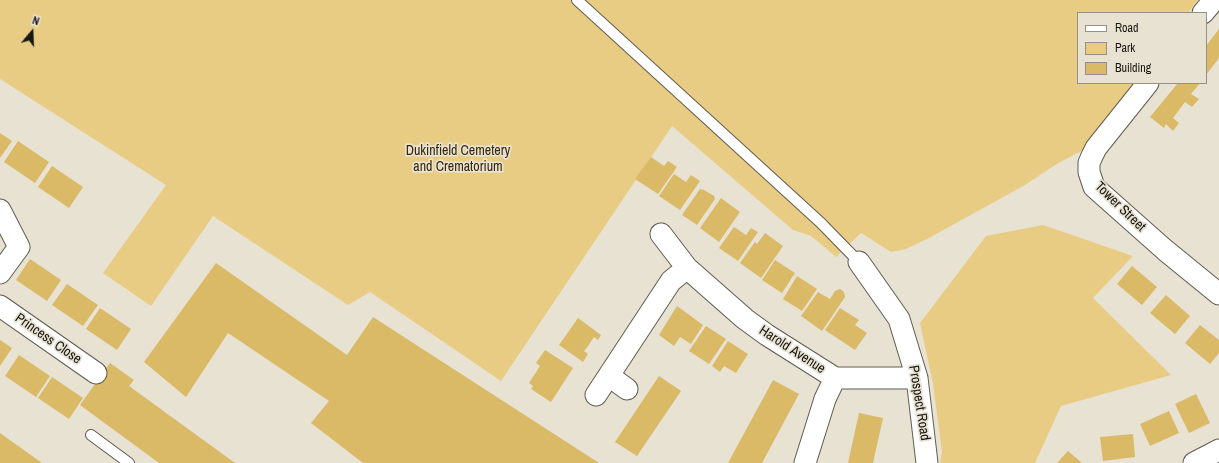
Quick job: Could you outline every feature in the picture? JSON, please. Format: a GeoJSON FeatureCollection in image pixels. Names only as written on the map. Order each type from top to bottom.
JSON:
{"type":"FeatureCollection","features":[{"type":"Feature","properties":{"kind":"street"},"geometry":{"type":"LineString","coordinates":[[1204,12],[1214,0]]}},
{"type":"Feature","properties":{"kind":"street","name":"Tower Street"},"geometry":{"type":"LineString","coordinates":[[1147,84],[1096,148],[1089,163],[1091,180],[1100,192],[1165,250],[1219,294]]}},
{"type":"Feature","properties":{"kind":"street"},"geometry":{"type":"LineString","coordinates":[[0,210],[19,247],[0,273]]}},
{"type":"Feature","properties":{"kind":"street","name":"Harold Avenue"},"geometry":{"type":"LineString","coordinates":[[661,234],[686,268],[745,319],[767,335],[835,378],[917,378]]}},
{"type":"Feature","properties":{"kind":"street","name":"Prospect Road"},"geometry":{"type":"LineString","coordinates":[[858,262],[899,319],[917,378],[927,463]]}},
{"type":"Feature","properties":{"kind":"street"},"geometry":{"type":"LineString","coordinates":[[596,396],[671,281],[686,268]]}},
{"type":"Feature","properties":{"kind":"street","name":"Princess Close"},"geometry":{"type":"LineString","coordinates":[[0,306],[96,373]]}},
{"type":"Feature","properties":{"kind":"street"},"geometry":{"type":"LineString","coordinates":[[609,376],[627,389]]}},
{"type":"Feature","properties":{"kind":"street"},"geometry":{"type":"LineString","coordinates":[[805,463],[825,399],[835,378]]}},
{"type":"Feature","properties":{"kind":"street"},"geometry":{"type":"LineString","coordinates":[[1194,463],[1219,450]]}},
{"type":"Feature","properties":{"kind":"lane"},"geometry":{"type":"LineString","coordinates":[[577,0],[821,223],[858,262]]}},
{"type":"Feature","properties":{"kind":"lane"},"geometry":{"type":"LineString","coordinates":[[91,435],[129,463]]}},
{"type":"Feature","properties":{"kind":"green space","name":"Dukinfield Cemetery and Crematorium"},"geometry":{"type":"Polygon","coordinates":[[[0,0],[1198,0],[1189,12],[1077,12],[1077,84],[1133,84],[1085,149],[1055,165],[1025,185],[929,238],[906,249],[891,252],[861,233],[836,257],[811,236],[793,230],[672,126],[501,381],[370,292],[348,305],[213,216],[151,306],[103,273],[166,185],[0,79],[0,0]]]}},
{"type":"Feature","properties":{"kind":"green space"},"geometry":{"type":"Polygon","coordinates":[[[1043,225],[1133,256],[1093,298],[1171,375],[1061,406],[1035,463],[940,463],[942,452],[933,384],[920,323],[986,236],[1043,225]]]}},
{"type":"Feature","properties":{"kind":"building"},"geometry":{"type":"Polygon","coordinates":[[[1219,29],[1219,58],[1207,74],[1207,45],[1219,29]]]}},
{"type":"Feature","properties":{"kind":"building"},"geometry":{"type":"Polygon","coordinates":[[[1177,84],[1199,84],[1191,94],[1199,99],[1192,107],[1185,102],[1173,118],[1179,123],[1173,131],[1166,124],[1164,128],[1150,117],[1177,84]]]}},
{"type":"Feature","properties":{"kind":"building"},"geometry":{"type":"Polygon","coordinates":[[[0,133],[12,141],[0,158],[0,133]]]}},
{"type":"Feature","properties":{"kind":"building"},"geometry":{"type":"Polygon","coordinates":[[[18,141],[49,162],[35,183],[4,162],[18,141]]]}},
{"type":"Feature","properties":{"kind":"building"},"geometry":{"type":"Polygon","coordinates":[[[651,157],[664,166],[668,161],[677,167],[658,194],[635,179],[651,157]]]}},
{"type":"Feature","properties":{"kind":"building"},"geometry":{"type":"Polygon","coordinates":[[[52,166],[83,187],[69,208],[38,187],[52,166]]]}},
{"type":"Feature","properties":{"kind":"building"},"geometry":{"type":"Polygon","coordinates":[[[674,174],[686,182],[691,175],[700,181],[680,210],[659,196],[674,174]]]}},
{"type":"Feature","properties":{"kind":"building"},"geometry":{"type":"Polygon","coordinates":[[[700,189],[714,196],[715,199],[697,225],[682,215],[700,189]]]}},
{"type":"Feature","properties":{"kind":"building"},"geometry":{"type":"Polygon","coordinates":[[[721,198],[740,212],[719,242],[700,228],[721,198]]]}},
{"type":"Feature","properties":{"kind":"building"},"geometry":{"type":"Polygon","coordinates":[[[734,227],[746,235],[751,228],[758,232],[738,261],[719,248],[734,227]]]}},
{"type":"Feature","properties":{"kind":"building"},"geometry":{"type":"Polygon","coordinates":[[[765,233],[783,246],[761,278],[740,263],[755,242],[757,244],[765,233]]]}},
{"type":"Feature","properties":{"kind":"building"},"geometry":{"type":"Polygon","coordinates":[[[30,259],[61,280],[47,301],[16,280],[30,259]]]}},
{"type":"Feature","properties":{"kind":"building"},"geometry":{"type":"Polygon","coordinates":[[[775,260],[795,273],[782,293],[762,280],[775,260]]]}},
{"type":"Feature","properties":{"kind":"building"},"geometry":{"type":"Polygon","coordinates":[[[216,263],[347,355],[373,317],[599,463],[363,463],[311,423],[329,401],[228,333],[186,397],[144,362],[216,263]]]}},
{"type":"Feature","properties":{"kind":"building"},"geometry":{"type":"Polygon","coordinates":[[[1132,266],[1157,287],[1142,305],[1117,284],[1132,266]]]}},
{"type":"Feature","properties":{"kind":"building"},"geometry":{"type":"Polygon","coordinates":[[[797,276],[817,289],[802,311],[783,299],[797,276]]]}},
{"type":"Feature","properties":{"kind":"building"},"geometry":{"type":"Polygon","coordinates":[[[67,284],[98,305],[83,326],[52,305],[67,284]]]}},
{"type":"Feature","properties":{"kind":"building"},"geometry":{"type":"Polygon","coordinates":[[[840,289],[844,292],[845,297],[822,331],[801,316],[818,292],[830,299],[835,291],[840,289]]]}},
{"type":"Feature","properties":{"kind":"building"},"geometry":{"type":"Polygon","coordinates":[[[1166,295],[1190,316],[1175,334],[1150,313],[1166,295]]]}},
{"type":"Feature","properties":{"kind":"building"},"geometry":{"type":"Polygon","coordinates":[[[677,306],[703,325],[691,344],[680,337],[674,346],[659,335],[677,306]]]}},
{"type":"Feature","properties":{"kind":"building"},"geometry":{"type":"Polygon","coordinates":[[[100,308],[131,329],[117,350],[86,329],[100,308]]]}},
{"type":"Feature","properties":{"kind":"building"},"geometry":{"type":"Polygon","coordinates":[[[840,308],[859,320],[855,325],[867,333],[855,350],[825,330],[840,308]]]}},
{"type":"Feature","properties":{"kind":"building"},"geometry":{"type":"Polygon","coordinates":[[[578,318],[601,335],[598,340],[594,337],[584,351],[588,354],[583,362],[559,345],[578,318]]]}},
{"type":"Feature","properties":{"kind":"building"},"geometry":{"type":"Polygon","coordinates":[[[1200,325],[1219,340],[1219,353],[1210,364],[1185,343],[1200,325]]]}},
{"type":"Feature","properties":{"kind":"building"},"geometry":{"type":"Polygon","coordinates":[[[706,326],[726,339],[709,364],[689,351],[706,326]]]}},
{"type":"Feature","properties":{"kind":"building"},"geometry":{"type":"Polygon","coordinates":[[[0,340],[12,348],[0,366],[0,340]]]}},
{"type":"Feature","properties":{"kind":"building"},"geometry":{"type":"Polygon","coordinates":[[[728,341],[748,354],[736,373],[724,366],[720,372],[712,366],[728,341]]]}},
{"type":"Feature","properties":{"kind":"building"},"geometry":{"type":"Polygon","coordinates":[[[545,350],[573,368],[551,402],[531,389],[533,386],[529,383],[540,366],[536,363],[545,350]]]}},
{"type":"Feature","properties":{"kind":"building"},"geometry":{"type":"Polygon","coordinates":[[[19,355],[50,376],[36,397],[5,376],[19,355]]]}},
{"type":"Feature","properties":{"kind":"building"},"geometry":{"type":"Polygon","coordinates":[[[110,363],[134,380],[129,386],[235,463],[159,463],[80,405],[110,363]]]}},
{"type":"Feature","properties":{"kind":"building"},"geometry":{"type":"Polygon","coordinates":[[[659,376],[681,391],[637,456],[615,442],[659,376]]]}},
{"type":"Feature","properties":{"kind":"building"},"geometry":{"type":"Polygon","coordinates":[[[52,377],[83,398],[69,419],[38,398],[52,377]]]}},
{"type":"Feature","properties":{"kind":"building"},"geometry":{"type":"Polygon","coordinates":[[[773,380],[799,394],[762,463],[728,463],[773,380]]]}},
{"type":"Feature","properties":{"kind":"building"},"geometry":{"type":"Polygon","coordinates":[[[1196,394],[1210,423],[1189,433],[1175,404],[1196,394]]]}},
{"type":"Feature","properties":{"kind":"building"},"geometry":{"type":"Polygon","coordinates":[[[1169,411],[1179,433],[1150,446],[1140,424],[1169,411]]]}},
{"type":"Feature","properties":{"kind":"building"},"geometry":{"type":"Polygon","coordinates":[[[859,413],[883,418],[873,463],[848,463],[859,413]]]}},
{"type":"Feature","properties":{"kind":"building"},"geometry":{"type":"Polygon","coordinates":[[[0,433],[42,463],[0,463],[0,433]]]}},
{"type":"Feature","properties":{"kind":"building"},"geometry":{"type":"Polygon","coordinates":[[[1133,434],[1135,457],[1103,461],[1100,437],[1133,434]]]}},
{"type":"Feature","properties":{"kind":"building"},"geometry":{"type":"Polygon","coordinates":[[[1068,451],[1082,463],[1057,463],[1068,451]]]}}]}
